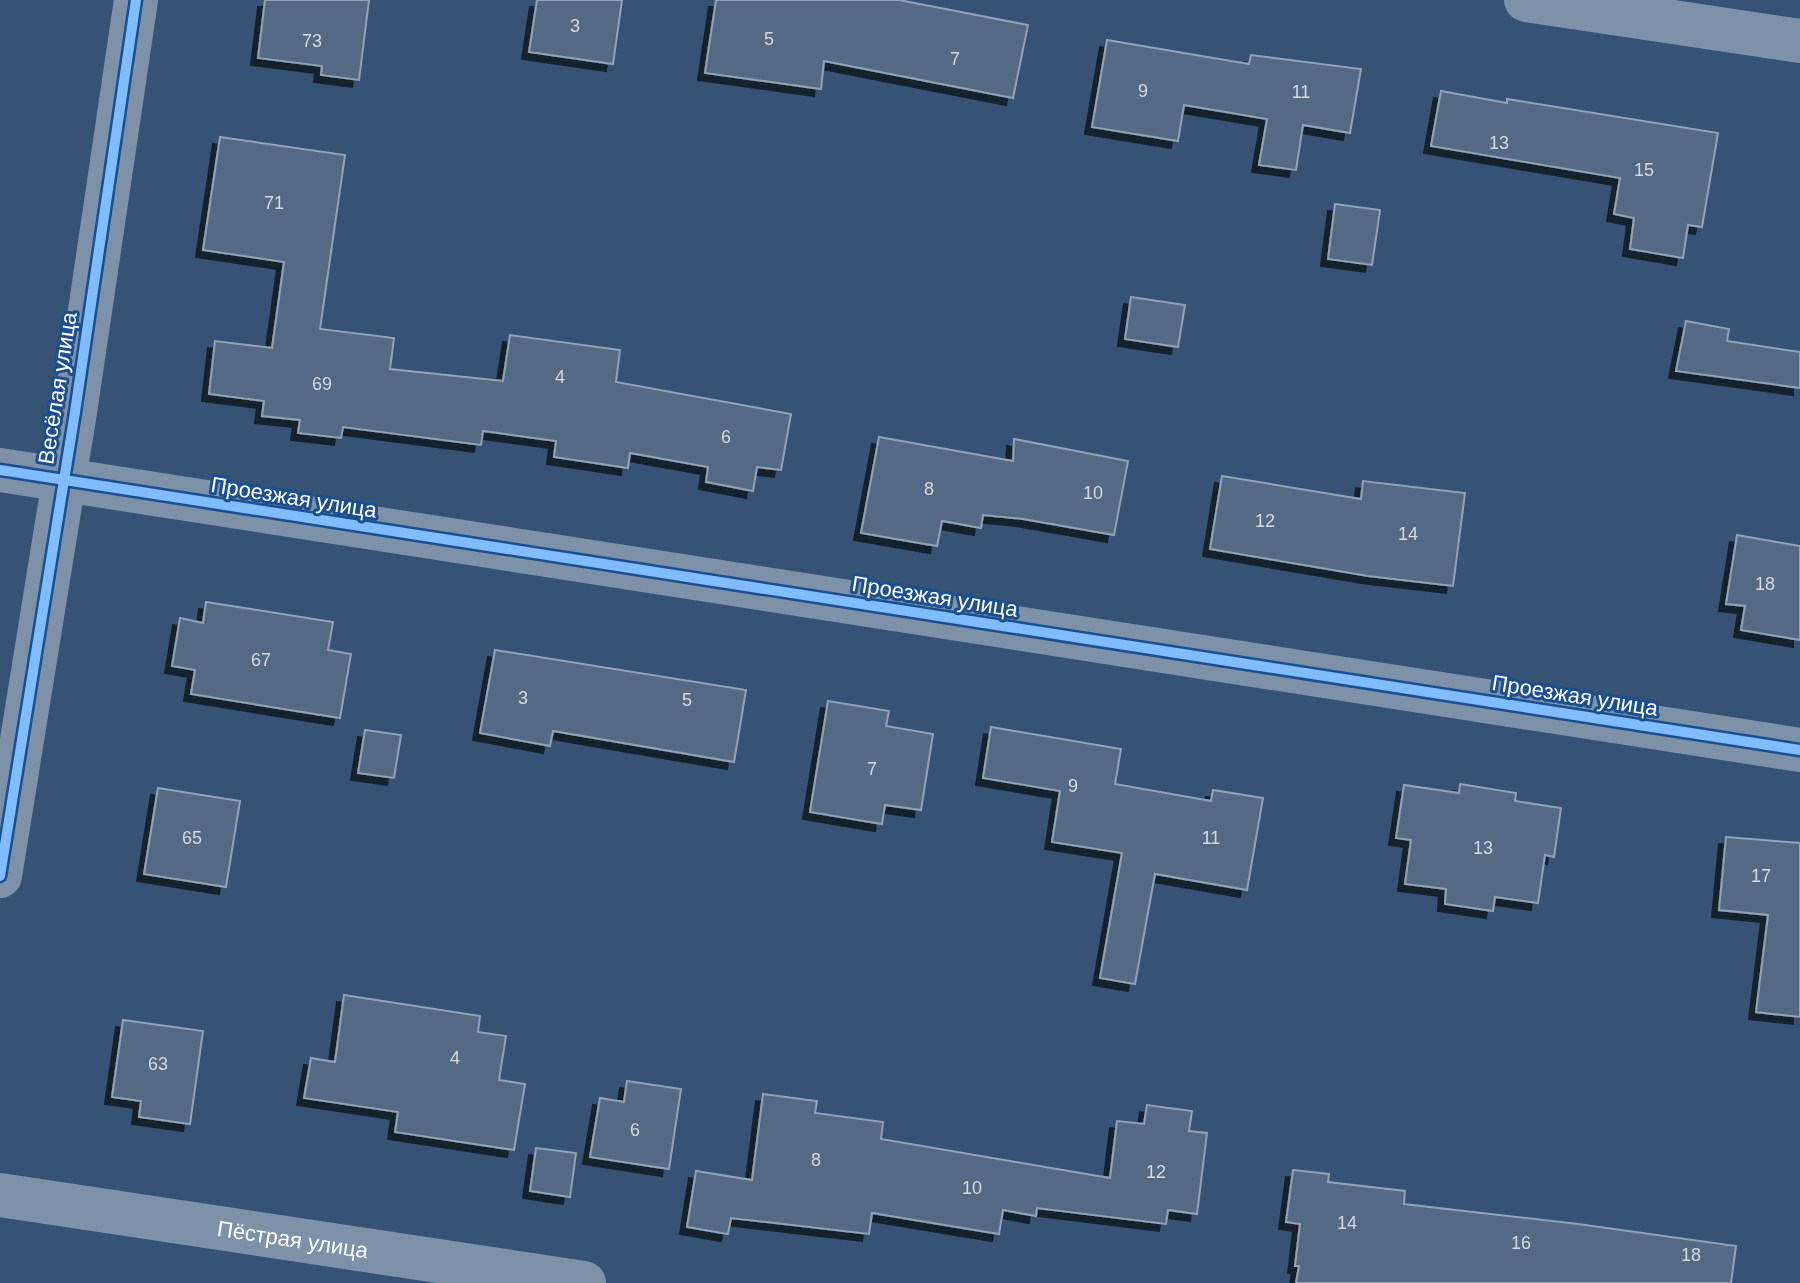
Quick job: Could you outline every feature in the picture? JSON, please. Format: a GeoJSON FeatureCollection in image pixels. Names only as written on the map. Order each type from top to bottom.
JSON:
{"type":"FeatureCollection","features":[{"type":"Feature","properties":{"kind":"street","name":"Весёлая улица"},"geometry":{"type":"LineString","coordinates":[[0,876],[136,0]]}},
{"type":"Feature","properties":{"kind":"street"},"geometry":{"type":"LineString","coordinates":[[1526,0],[1800,41]]}},
{"type":"Feature","properties":{"kind":"street","name":"Проезжая улица"},"geometry":{"type":"LineString","coordinates":[[0,470],[1800,750]]}},
{"type":"Feature","properties":{"kind":"street","name":"Пёстрая улица"},"geometry":{"type":"LineString","coordinates":[[0,1195],[584,1283]]}},
{"type":"Feature","properties":{"kind":"building"},"geometry":{"type":"Polygon","coordinates":[[[265,0],[369,0],[359,80],[321,75],[322,66],[258,58],[265,0]]]}},
{"type":"Feature","properties":{"kind":"building"},"geometry":{"type":"Polygon","coordinates":[[[537,0],[622,0],[613,64],[529,52],[537,0]]]}},
{"type":"Feature","properties":{"kind":"building"},"geometry":{"type":"Polygon","coordinates":[[[716,0],[899,0],[1028,25],[1013,98],[824,61],[821,89],[705,73],[716,0]]]}},
{"type":"Feature","properties":{"kind":"building"},"geometry":{"type":"Polygon","coordinates":[[[1107,40],[1249,64],[1251,55],[1361,69],[1350,133],[1303,125],[1296,170],[1259,165],[1267,119],[1184,105],[1178,141],[1092,127],[1107,40]]]}},
{"type":"Feature","properties":{"kind":"building"},"geometry":{"type":"Polygon","coordinates":[[[1441,91],[1718,133],[1702,227],[1688,225],[1683,258],[1630,249],[1634,218],[1614,214],[1620,178],[1431,146],[1441,91]]]}},
{"type":"Feature","properties":{"kind":"building"},"geometry":{"type":"Polygon","coordinates":[[[220,137],[345,155],[320,329],[394,338],[390,369],[503,381],[510,335],[620,350],[616,382],[791,414],[781,470],[757,467],[753,491],[706,482],[708,467],[630,453],[628,468],[554,457],[556,441],[483,431],[481,445],[343,427],[341,438],[298,433],[300,420],[262,416],[264,401],[209,394],[215,341],[272,348],[284,262],[203,250],[220,137]]]}},
{"type":"Feature","properties":{"kind":"building"},"geometry":{"type":"Polygon","coordinates":[[[1335,204],[1380,210],[1372,265],[1328,259],[1335,204]]]}},
{"type":"Feature","properties":{"kind":"building"},"geometry":{"type":"Polygon","coordinates":[[[1131,297],[1185,305],[1178,347],[1125,339],[1131,297]]]}},
{"type":"Feature","properties":{"kind":"building"},"geometry":{"type":"Polygon","coordinates":[[[1686,321],[1729,329],[1727,341],[1800,352],[1800,388],[1676,371],[1686,321]]]}},
{"type":"Feature","properties":{"kind":"building"},"geometry":{"type":"Polygon","coordinates":[[[879,437],[1013,461],[1014,439],[1128,461],[1114,535],[983,515],[981,528],[942,521],[937,546],[861,533],[879,437]]]}},
{"type":"Feature","properties":{"kind":"building"},"geometry":{"type":"Polygon","coordinates":[[[1222,476],[1361,499],[1363,481],[1465,493],[1453,586],[1368,576],[1210,549],[1222,476]]]}},
{"type":"Feature","properties":{"kind":"building"},"geometry":{"type":"Polygon","coordinates":[[[1737,535],[1800,546],[1800,640],[1741,630],[1745,606],[1726,604],[1737,535]]]}},
{"type":"Feature","properties":{"kind":"building"},"geometry":{"type":"Polygon","coordinates":[[[206,602],[333,622],[328,650],[351,654],[340,718],[191,694],[195,670],[172,666],[180,618],[203,623],[206,602]]]}},
{"type":"Feature","properties":{"kind":"building"},"geometry":{"type":"Polygon","coordinates":[[[495,650],[746,690],[734,762],[553,731],[550,746],[480,733],[495,650]]]}},
{"type":"Feature","properties":{"kind":"building"},"geometry":{"type":"Polygon","coordinates":[[[828,701],[889,711],[886,726],[933,734],[921,810],[885,805],[882,824],[810,812],[828,701]]]}},
{"type":"Feature","properties":{"kind":"building"},"geometry":{"type":"Polygon","coordinates":[[[991,727],[1121,749],[1115,784],[1211,801],[1213,790],[1263,798],[1247,890],[1155,874],[1135,984],[1100,978],[1122,853],[1052,842],[1060,791],[983,778],[991,727]]]}},
{"type":"Feature","properties":{"kind":"building"},"geometry":{"type":"Polygon","coordinates":[[[365,730],[401,735],[394,778],[358,773],[365,730]]]}},
{"type":"Feature","properties":{"kind":"building"},"geometry":{"type":"Polygon","coordinates":[[[1460,784],[1516,793],[1515,801],[1561,808],[1554,857],[1545,855],[1538,903],[1495,897],[1493,911],[1445,904],[1446,889],[1405,884],[1411,840],[1396,838],[1404,785],[1459,793],[1460,784]]]}},
{"type":"Feature","properties":{"kind":"building"},"geometry":{"type":"Polygon","coordinates":[[[158,788],[240,801],[226,887],[144,874],[158,788]]]}},
{"type":"Feature","properties":{"kind":"building"},"geometry":{"type":"Polygon","coordinates":[[[1726,837],[1800,843],[1800,1017],[1756,1012],[1768,915],[1719,910],[1726,837]]]}},
{"type":"Feature","properties":{"kind":"building"},"geometry":{"type":"Polygon","coordinates":[[[344,995],[480,1016],[478,1032],[506,1036],[499,1080],[525,1084],[514,1150],[395,1132],[398,1112],[304,1098],[311,1058],[335,1062],[344,995]]]}},
{"type":"Feature","properties":{"kind":"building"},"geometry":{"type":"Polygon","coordinates":[[[123,1020],[203,1031],[190,1124],[139,1117],[141,1101],[112,1097],[123,1020]]]}},
{"type":"Feature","properties":{"kind":"building"},"geometry":{"type":"Polygon","coordinates":[[[627,1081],[681,1089],[669,1169],[590,1157],[600,1098],[624,1102],[627,1081]]]}},
{"type":"Feature","properties":{"kind":"building"},"geometry":{"type":"Polygon","coordinates":[[[763,1094],[817,1101],[815,1113],[883,1122],[881,1139],[1110,1178],[1117,1121],[1144,1124],[1147,1105],[1192,1111],[1189,1131],[1207,1133],[1197,1214],[1168,1210],[1166,1224],[1037,1208],[1036,1216],[1003,1210],[999,1234],[872,1213],[869,1234],[731,1218],[728,1234],[687,1227],[696,1171],[752,1180],[763,1094]]]}},
{"type":"Feature","properties":{"kind":"building"},"geometry":{"type":"Polygon","coordinates":[[[536,1148],[576,1153],[570,1197],[530,1191],[536,1148]]]}},
{"type":"Feature","properties":{"kind":"building"},"geometry":{"type":"Polygon","coordinates":[[[1293,1170],[1329,1174],[1328,1182],[1405,1191],[1404,1204],[1736,1246],[1731,1283],[1296,1283],[1300,1224],[1286,1222],[1293,1170]]]}},
{"type":"Feature","properties":{"kind":"cycle path"},"geometry":{"type":"LineString","coordinates":[[0,876],[75,412],[136,0]]}},
{"type":"Feature","properties":{"kind":"cycle path"},"geometry":{"type":"LineString","coordinates":[[0,470],[1800,750]]}}]}
